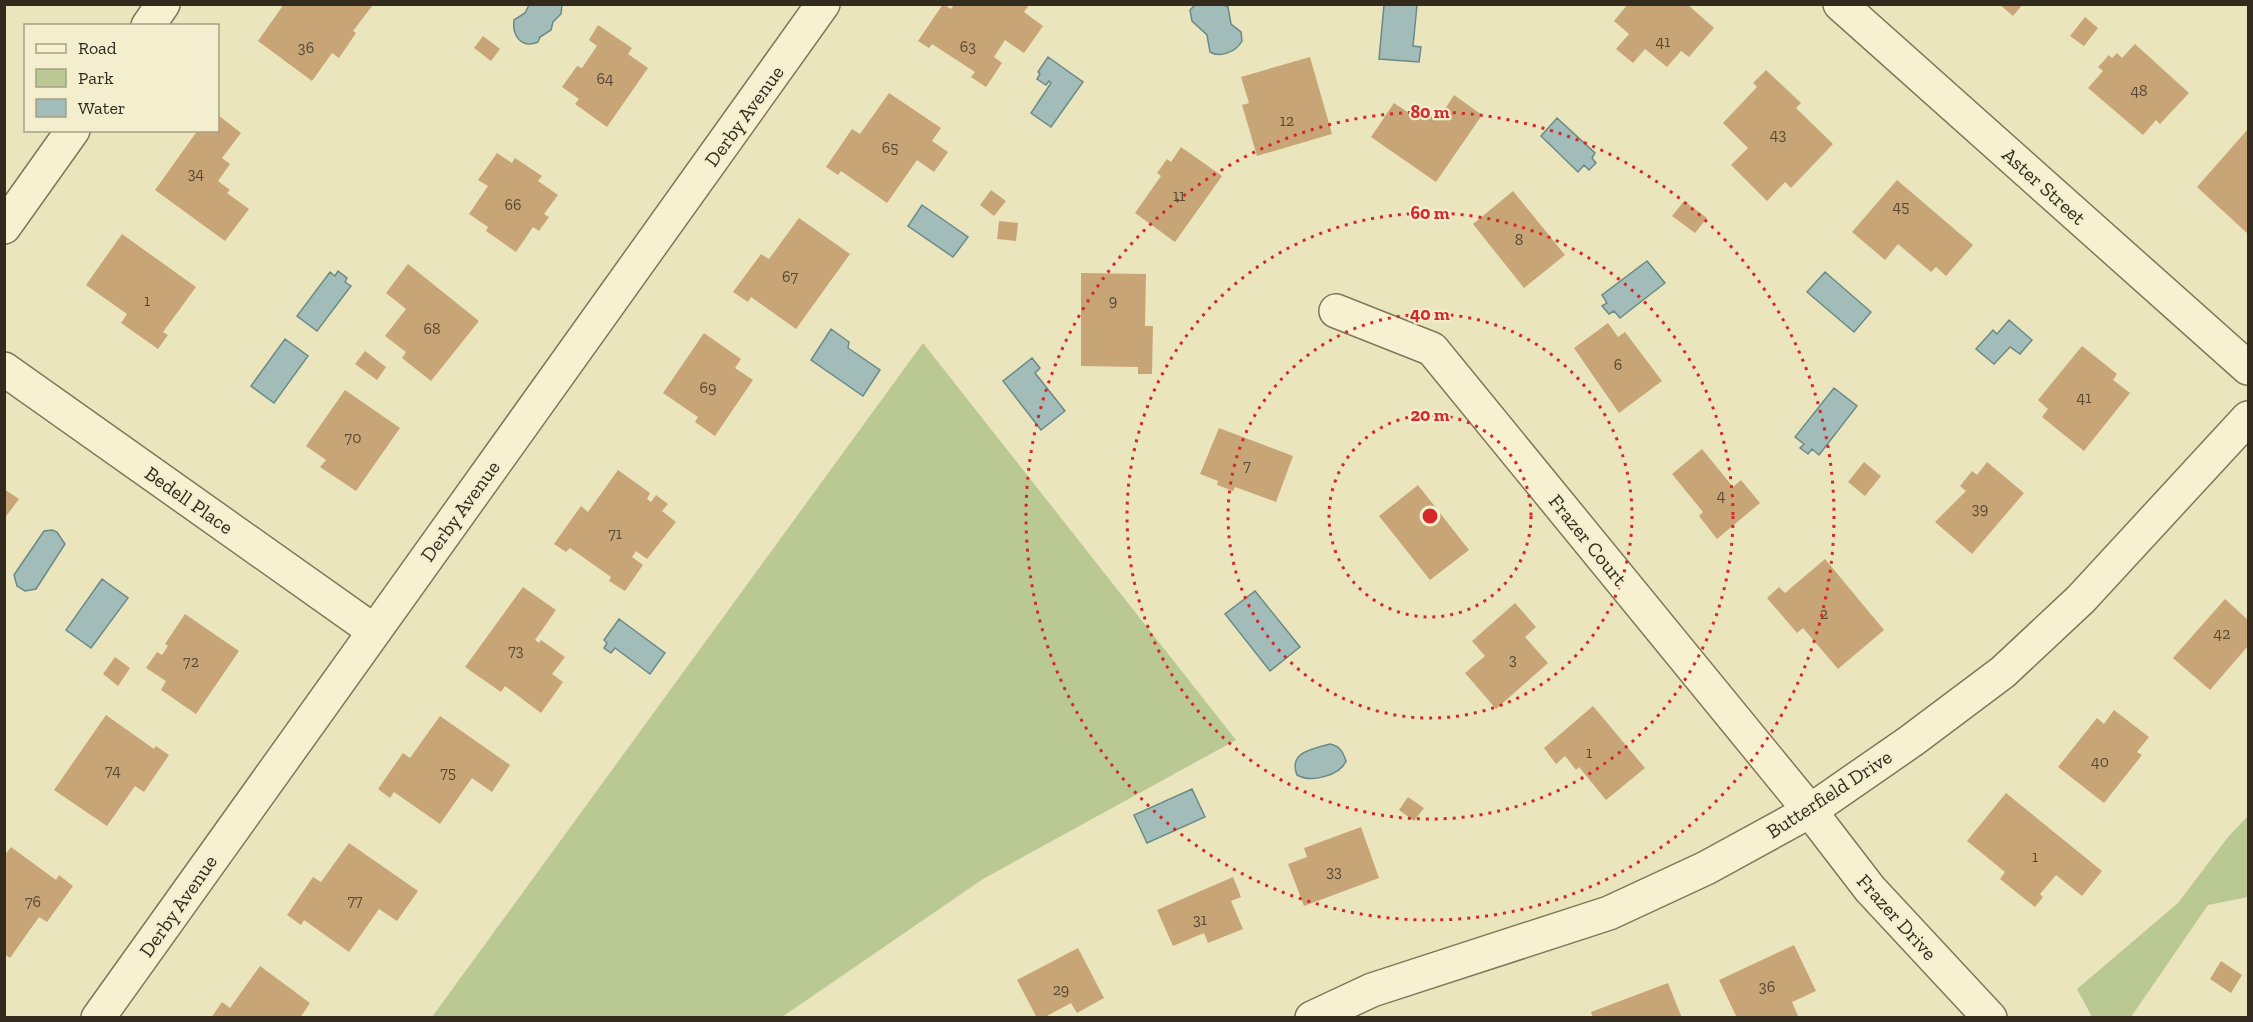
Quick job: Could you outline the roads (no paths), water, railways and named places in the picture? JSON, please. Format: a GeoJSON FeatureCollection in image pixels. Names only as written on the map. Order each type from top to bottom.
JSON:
{"type":"FeatureCollection","features":[{"type":"Feature","properties":{"kind":"street"},"geometry":{"type":"LineString","coordinates":[[149,24],[163,4]]}},
{"type":"Feature","properties":{"kind":"street","name":"Derby Avenue"},"geometry":{"type":"LineString","coordinates":[[98,1017],[823,4]]}},
{"type":"Feature","properties":{"kind":"street","name":"Aster Street"},"geometry":{"type":"LineString","coordinates":[[1840,4],[2248,369]]}},
{"type":"Feature","properties":{"kind":"street"},"geometry":{"type":"LineString","coordinates":[[4,227],[72,132]]}},
{"type":"Feature","properties":{"kind":"street","name":"Frazer Court"},"geometry":{"type":"LineString","coordinates":[[1336,311],[1432,348],[1810,811]]}},
{"type":"Feature","properties":{"kind":"street","name":"Bedell Place"},"geometry":{"type":"LineString","coordinates":[[4,369],[374,631]]}},
{"type":"Feature","properties":{"kind":"street","name":"Butterfield Drive"},"geometry":{"type":"LineString","coordinates":[[1312,1017],[1372,990],[1609,913],[1706,868],[1810,811],[1911,741],[2003,672],[2081,599],[2248,418]]}},
{"type":"Feature","properties":{"kind":"street","name":"Frazer Drive"},"geometry":{"type":"LineString","coordinates":[[1810,811],[1870,889],[1990,1017]]}},
{"type":"Feature","properties":{"kind":"water"},"geometry":{"type":"Polygon","coordinates":[[[562,4],[561,14],[553,22],[551,30],[540,37],[538,42],[527,44],[516,35],[514,20],[525,13],[529,5],[562,4]]]}},
{"type":"Feature","properties":{"kind":"water"},"geometry":{"type":"Polygon","coordinates":[[[1195,5],[1228,7],[1231,24],[1241,32],[1242,41],[1239,45],[1223,54],[1210,52],[1207,35],[1192,21],[1190,10],[1195,5]]]}},
{"type":"Feature","properties":{"kind":"water"},"geometry":{"type":"Polygon","coordinates":[[[1384,5],[1417,5],[1413,46],[1421,47],[1419,62],[1379,59],[1384,5]]]}},
{"type":"Feature","properties":{"kind":"water"},"geometry":{"type":"Polygon","coordinates":[[[1048,57],[1083,82],[1051,127],[1031,113],[1051,83],[1049,81],[1046,85],[1037,79],[1040,74],[1038,72],[1048,57]]]}},
{"type":"Feature","properties":{"kind":"water"},"geometry":{"type":"Polygon","coordinates":[[[1557,118],[1595,153],[1592,158],[1596,163],[1589,170],[1584,165],[1578,172],[1541,136],[1557,118]]]}},
{"type":"Feature","properties":{"kind":"water"},"geometry":{"type":"Polygon","coordinates":[[[922,205],[968,237],[953,257],[908,226],[922,205]]]}},
{"type":"Feature","properties":{"kind":"water"},"geometry":{"type":"Polygon","coordinates":[[[1647,261],[1665,283],[1620,318],[1614,311],[1609,314],[1602,306],[1607,303],[1602,295],[1647,261]]]}},
{"type":"Feature","properties":{"kind":"water"},"geometry":{"type":"Polygon","coordinates":[[[338,271],[347,278],[345,282],[351,286],[317,331],[297,316],[330,272],[335,276],[338,271]]]}},
{"type":"Feature","properties":{"kind":"water"},"geometry":{"type":"Polygon","coordinates":[[[1825,272],[1871,312],[1854,332],[1807,292],[1825,272]]]}},
{"type":"Feature","properties":{"kind":"water"},"geometry":{"type":"Polygon","coordinates":[[[2009,320],[2032,340],[2020,354],[2010,347],[1994,364],[1976,349],[1993,330],[1997,334],[2009,320]]]}},
{"type":"Feature","properties":{"kind":"water"},"geometry":{"type":"Polygon","coordinates":[[[831,329],[849,342],[848,348],[880,370],[863,396],[811,360],[831,329]]]}},
{"type":"Feature","properties":{"kind":"water"},"geometry":{"type":"Polygon","coordinates":[[[285,339],[308,356],[274,403],[251,386],[285,339]]]}},
{"type":"Feature","properties":{"kind":"water"},"geometry":{"type":"Polygon","coordinates":[[[1032,358],[1040,368],[1035,373],[1065,411],[1041,430],[1003,381],[1032,358]]]}},
{"type":"Feature","properties":{"kind":"water"},"geometry":{"type":"Polygon","coordinates":[[[1834,388],[1857,406],[1819,455],[1812,449],[1808,454],[1800,448],[1804,444],[1795,437],[1834,388]]]}},
{"type":"Feature","properties":{"kind":"water"},"geometry":{"type":"Polygon","coordinates":[[[44,531],[57,532],[65,544],[36,589],[25,591],[17,586],[14,575],[44,531]]]}},
{"type":"Feature","properties":{"kind":"water"},"geometry":{"type":"Polygon","coordinates":[[[102,579],[128,598],[91,648],[66,630],[102,579]]]}},
{"type":"Feature","properties":{"kind":"water"},"geometry":{"type":"Polygon","coordinates":[[[1255,591],[1300,647],[1270,671],[1225,614],[1255,591]]]}},
{"type":"Feature","properties":{"kind":"water"},"geometry":{"type":"Polygon","coordinates":[[[619,619],[665,653],[650,674],[615,648],[611,653],[604,648],[607,643],[604,640],[619,619]]]}},
{"type":"Feature","properties":{"kind":"water"},"geometry":{"type":"Polygon","coordinates":[[[1330,744],[1339,748],[1346,761],[1338,771],[1317,778],[1297,775],[1295,767],[1299,756],[1330,744]]]}},
{"type":"Feature","properties":{"kind":"water"},"geometry":{"type":"Polygon","coordinates":[[[1192,789],[1205,817],[1147,843],[1134,815],[1192,789]]]}}]}
